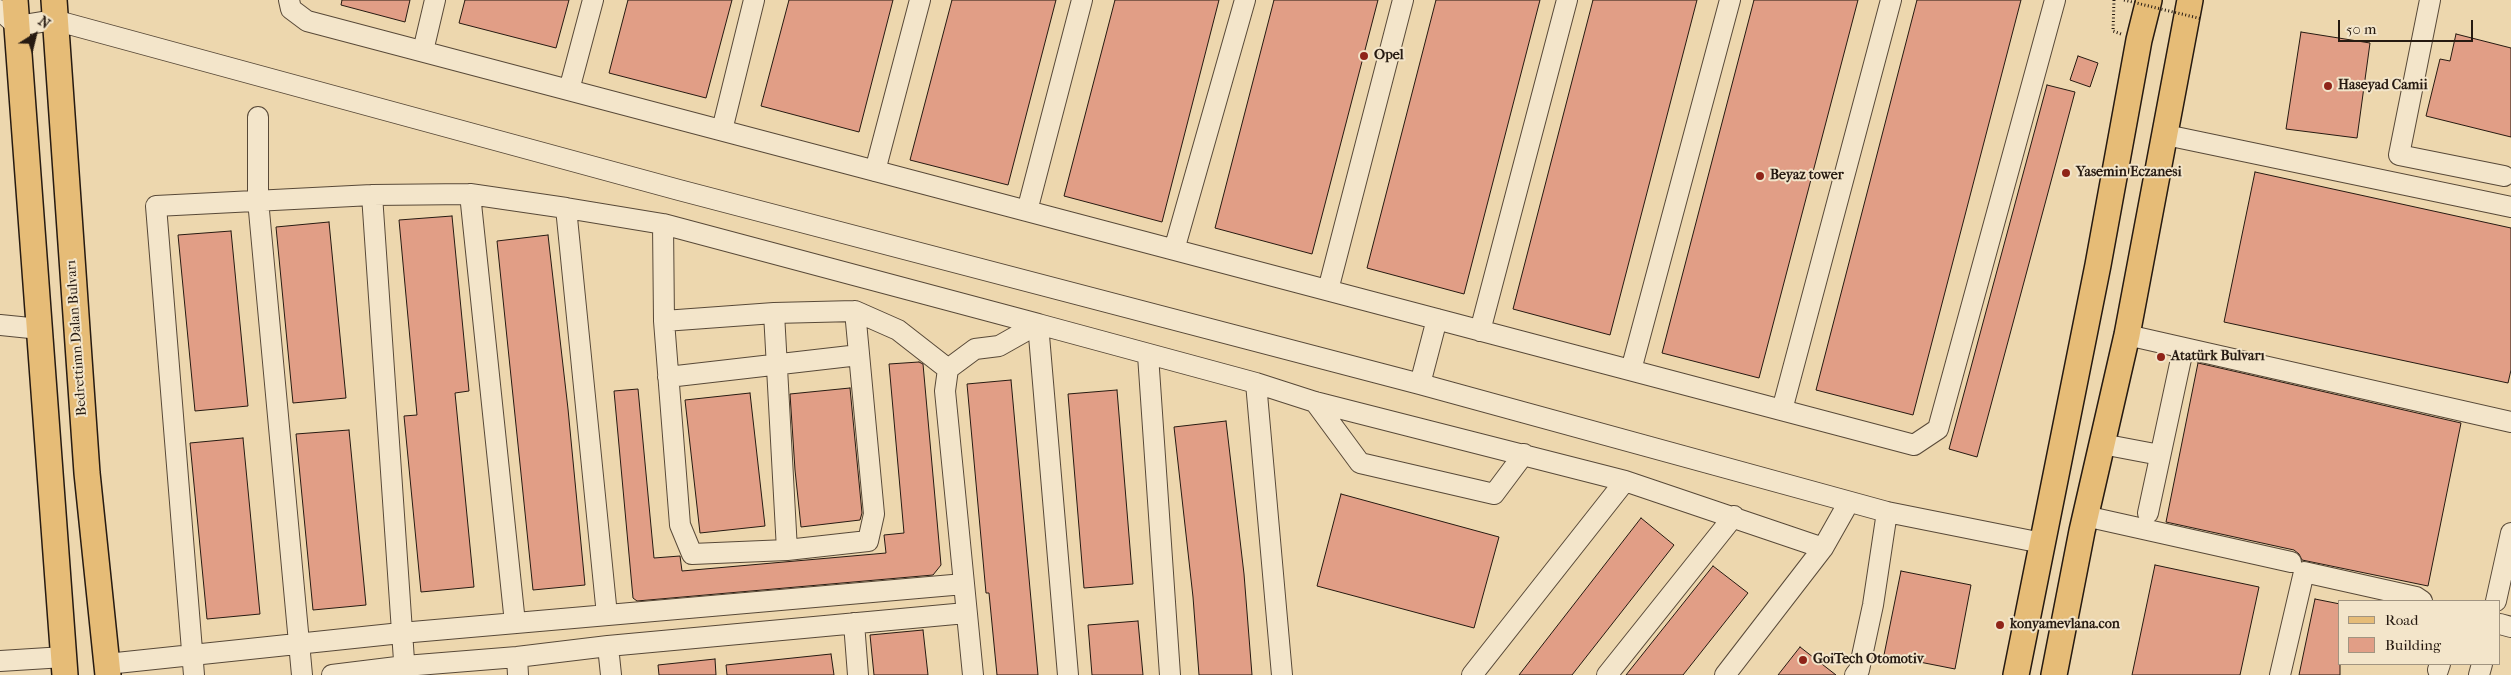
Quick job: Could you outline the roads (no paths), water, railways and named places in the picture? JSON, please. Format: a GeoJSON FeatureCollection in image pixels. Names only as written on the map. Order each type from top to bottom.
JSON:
{"type":"FeatureCollection","features":[{"type":"Feature","properties":{"kind":"main road"},"geometry":{"type":"LineString","coordinates":[[15,0],[8,18],[40,329],[65,666]]}},
{"type":"Feature","properties":{"kind":"main road"},"geometry":{"type":"LineString","coordinates":[[2016,675],[2149,0]]}},
{"type":"Feature","properties":{"kind":"main road","name":"Bedrettimn Dalan Bulvarı"},"geometry":{"type":"LineString","coordinates":[[54,10],[86,473],[107,670]]}},
{"type":"Feature","properties":{"kind":"main road"},"geometry":{"type":"LineString","coordinates":[[2054,675],[2085,516],[2127,335],[2166,135],[2196,10]]}},
{"type":"Feature","properties":{"kind":"street"},"geometry":{"type":"LineString","coordinates":[[289,0],[291,9],[307,21],[1914,445],[1938,429],[2054,0]]}},
{"type":"Feature","properties":{"kind":"street"},"geometry":{"type":"LineString","coordinates":[[423,51],[435,0]]}},
{"type":"Feature","properties":{"kind":"street"},"geometry":{"type":"LineString","coordinates":[[569,90],[593,0]]}},
{"type":"Feature","properties":{"kind":"street"},"geometry":{"type":"LineString","coordinates":[[722,130],[754,0]]}},
{"type":"Feature","properties":{"kind":"street"},"geometry":{"type":"LineString","coordinates":[[875,171],[920,0]]}},
{"type":"Feature","properties":{"kind":"street"},"geometry":{"type":"LineString","coordinates":[[1026,211],[1082,0]]}},
{"type":"Feature","properties":{"kind":"street"},"geometry":{"type":"LineString","coordinates":[[1174,250],[1245,0]]}},
{"type":"Feature","properties":{"kind":"street"},"geometry":{"type":"LineString","coordinates":[[1328,290],[1403,0]]}},
{"type":"Feature","properties":{"kind":"street"},"geometry":{"type":"LineString","coordinates":[[1480,330],[1567,0]]}},
{"type":"Feature","properties":{"kind":"street"},"geometry":{"type":"LineString","coordinates":[[1631,370],[1730,0]]}},
{"type":"Feature","properties":{"kind":"street"},"geometry":{"type":"LineString","coordinates":[[1782,410],[1891,0]]}},
{"type":"Feature","properties":{"kind":"street"},"geometry":{"type":"LineString","coordinates":[[2430,0],[2399,155],[2504,176]]}},
{"type":"Feature","properties":{"kind":"street"},"geometry":{"type":"LineString","coordinates":[[8,18],[54,10],[698,195],[1420,384],[1887,512],[2042,543]]}},
{"type":"Feature","properties":{"kind":"street"},"geometry":{"type":"LineString","coordinates":[[258,117],[258,200],[302,675]]}},
{"type":"Feature","properties":{"kind":"street"},"geometry":{"type":"LineString","coordinates":[[2166,135],[2511,207]]}},
{"type":"Feature","properties":{"kind":"street"},"geometry":{"type":"LineString","coordinates":[[193,666],[156,206],[372,194],[470,194],[663,224],[1256,383],[1315,402],[1625,481],[1734,516],[1823,548]]}},
{"type":"Feature","properties":{"kind":"street"},"geometry":{"type":"LineString","coordinates":[[372,194],[405,670]]}},
{"type":"Feature","properties":{"kind":"street"},"geometry":{"type":"LineString","coordinates":[[470,194],[515,623]]}},
{"type":"Feature","properties":{"kind":"street"},"geometry":{"type":"LineString","coordinates":[[566,208],[607,615]]}},
{"type":"Feature","properties":{"kind":"street"},"geometry":{"type":"LineString","coordinates":[[663,224],[664,321],[680,525],[692,554],[788,550],[868,542],[874,514],[855,311]]}},
{"type":"Feature","properties":{"kind":"street"},"geometry":{"type":"LineString","coordinates":[[664,321],[774,313],[855,311],[898,330],[948,369]]}},
{"type":"Feature","properties":{"kind":"street"},"geometry":{"type":"LineString","coordinates":[[774,313],[788,550]]}},
{"type":"Feature","properties":{"kind":"street"},"geometry":{"type":"LineString","coordinates":[[1420,384],[1437,319]]}},
{"type":"Feature","properties":{"kind":"street"},"geometry":{"type":"LineString","coordinates":[[972,675],[945,391],[948,369],[975,349],[999,346],[1038,324]]}},
{"type":"Feature","properties":{"kind":"street"},"geometry":{"type":"LineString","coordinates":[[1038,324],[1068,675]]}},
{"type":"Feature","properties":{"kind":"street"},"geometry":{"type":"LineString","coordinates":[[0,325],[40,329]]}},
{"type":"Feature","properties":{"kind":"street"},"geometry":{"type":"LineString","coordinates":[[2127,335],[2511,422]]}},
{"type":"Feature","properties":{"kind":"street"},"geometry":{"type":"LineString","coordinates":[[1148,355],[1170,675]]}},
{"type":"Feature","properties":{"kind":"street"},"geometry":{"type":"LineString","coordinates":[[668,377],[859,356]]}},
{"type":"Feature","properties":{"kind":"street"},"geometry":{"type":"LineString","coordinates":[[2148,513],[2181,359]]}},
{"type":"Feature","properties":{"kind":"street"},"geometry":{"type":"LineString","coordinates":[[1256,383],[1282,675]]}},
{"type":"Feature","properties":{"kind":"street"},"geometry":{"type":"LineString","coordinates":[[1315,402],[1360,463],[1494,494],[1524,454]]}},
{"type":"Feature","properties":{"kind":"street"},"geometry":{"type":"LineString","coordinates":[[2102,444],[2160,455]]}},
{"type":"Feature","properties":{"kind":"street"},"geometry":{"type":"LineString","coordinates":[[1472,675],[1625,481]]}},
{"type":"Feature","properties":{"kind":"street"},"geometry":{"type":"LineString","coordinates":[[1725,675],[1823,548],[1849,502]]}},
{"type":"Feature","properties":{"kind":"street"},"geometry":{"type":"LineString","coordinates":[[1855,675],[1859,670],[1873,605],[1887,512]]}},
{"type":"Feature","properties":{"kind":"street"},"geometry":{"type":"LineString","coordinates":[[1607,675],[1734,516]]}},
{"type":"Feature","properties":{"kind":"street"},"geometry":{"type":"LineString","coordinates":[[2085,516],[2291,562]]}},
{"type":"Feature","properties":{"kind":"street"},"geometry":{"type":"LineString","coordinates":[[2496,600],[2511,534]]}},
{"type":"Feature","properties":{"kind":"street"},"geometry":{"type":"LineString","coordinates":[[2280,675],[2304,572],[2416,597],[2420,600]]}},
{"type":"Feature","properties":{"kind":"street"},"geometry":{"type":"LineString","coordinates":[[107,670],[193,666],[299,646],[401,633],[964,584]]}},
{"type":"Feature","properties":{"kind":"street"},"geometry":{"type":"LineString","coordinates":[[332,675],[518,666],[608,646],[966,613]]}},
{"type":"Feature","properties":{"kind":"street"},"geometry":{"type":"LineString","coordinates":[[854,623],[858,675]]}},
{"type":"Feature","properties":{"kind":"street"},"geometry":{"type":"LineString","coordinates":[[608,646],[610,675]]}},
{"type":"Feature","properties":{"kind":"street"},"geometry":{"type":"LineString","coordinates":[[0,661],[65,666]]}},
{"type":"Feature","properties":{"kind":"place","name":"Opel"},"geometry":{"type":"Point","coordinates":[1364,56]}},
{"type":"Feature","properties":{"kind":"place","name":"Haseyad Camii"},"geometry":{"type":"Point","coordinates":[2328,86]}},
{"type":"Feature","properties":{"kind":"place","name":"Yasemin Eczanesi"},"geometry":{"type":"Point","coordinates":[2066,173]}},
{"type":"Feature","properties":{"kind":"place","name":"Beyaz tower"},"geometry":{"type":"Point","coordinates":[1760,176]}},
{"type":"Feature","properties":{"kind":"place","name":"Atatürk Bulvarı"},"geometry":{"type":"Point","coordinates":[2161,357]}},
{"type":"Feature","properties":{"kind":"place","name":"konyamevlana.con"},"geometry":{"type":"Point","coordinates":[2000,625]}},
{"type":"Feature","properties":{"kind":"place","name":"GoiTech Otomotiv"},"geometry":{"type":"Point","coordinates":[1803,660]}}]}
